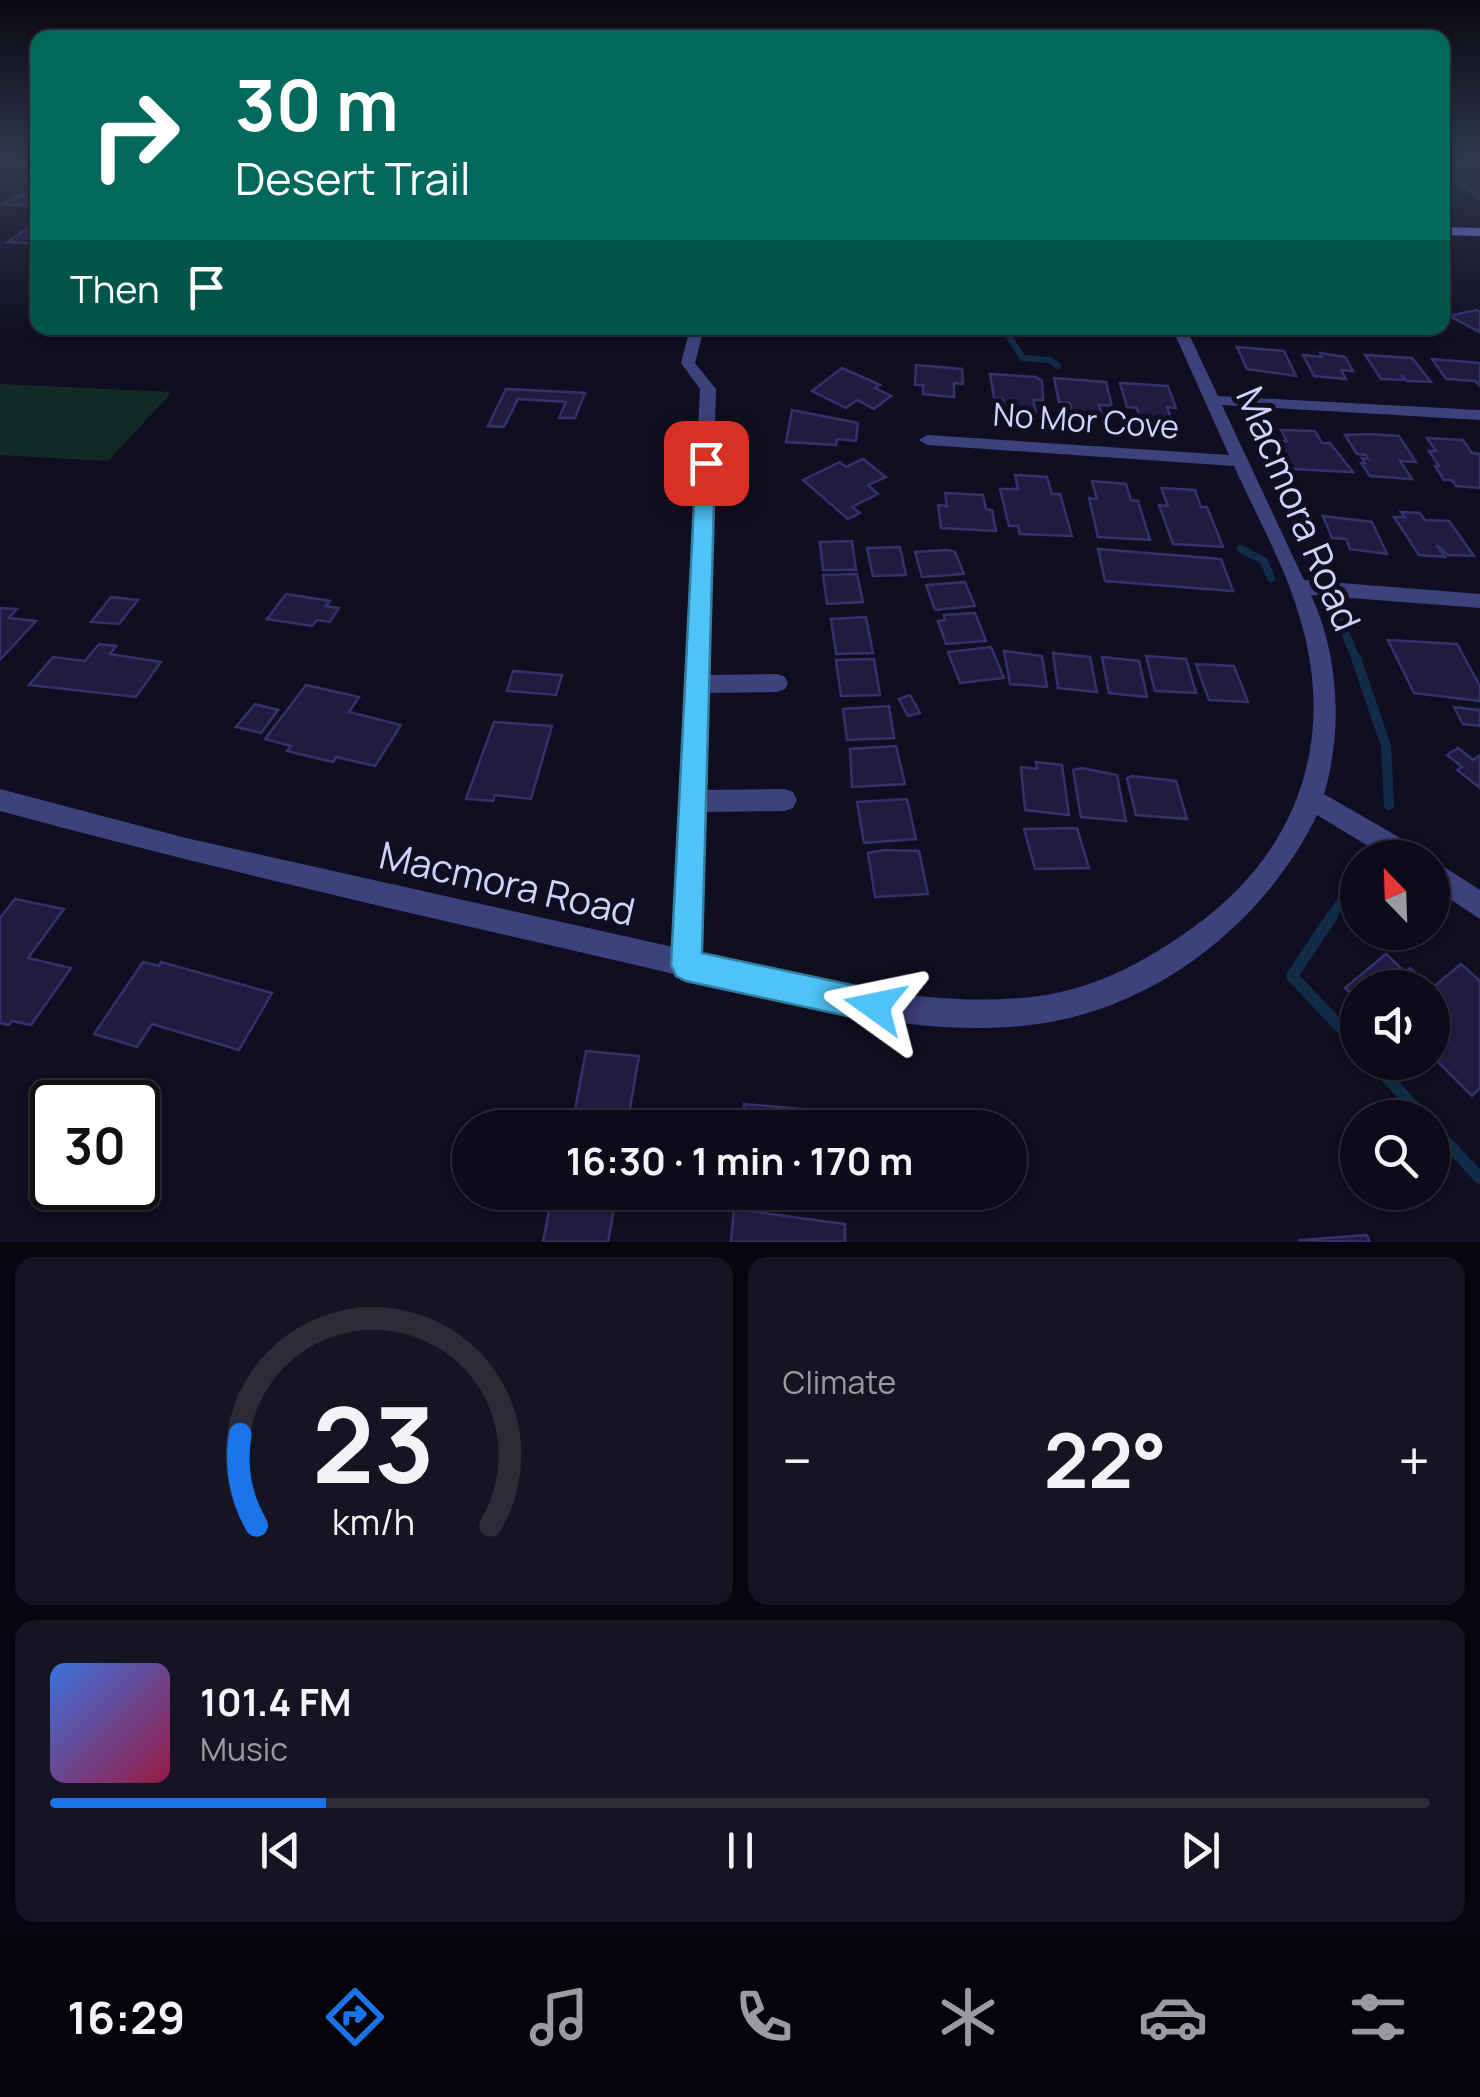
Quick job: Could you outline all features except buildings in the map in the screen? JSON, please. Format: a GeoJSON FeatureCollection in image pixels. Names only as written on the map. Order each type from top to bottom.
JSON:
{"type":"FeatureCollection","features":[{"type":"Feature","properties":{"kind":"street"},"geometry":{"type":"LineString","coordinates":[[1450,230],[1480,232]]}},
{"type":"Feature","properties":{"kind":"street"},"geometry":{"type":"LineString","coordinates":[[686,965],[708,390],[688,363],[694,335]]}},
{"type":"Feature","properties":{"kind":"street","name":"Macmora Road"},"geometry":{"type":"LineString","coordinates":[[0,800],[186,850],[875,1006],[962,1014],[1044,1010],[1118,987],[1186,954],[1275,863],[1311,799],[1320,772],[1326,719],[1318,647],[1298,587],[1182,335]]}},
{"type":"Feature","properties":{"kind":"street"},"geometry":{"type":"LineString","coordinates":[[1212,400],[1480,415]]}},
{"type":"Feature","properties":{"kind":"street","name":"No Mor Cove"},"geometry":{"type":"LineString","coordinates":[[927,440],[1240,462]]}},
{"type":"Feature","properties":{"kind":"street"},"geometry":{"type":"LineString","coordinates":[[1298,587],[1480,601]]}},
{"type":"Feature","properties":{"kind":"street"},"geometry":{"type":"LineString","coordinates":[[697,684],[777,683]]}},
{"type":"Feature","properties":{"kind":"street"},"geometry":{"type":"LineString","coordinates":[[1311,799],[1381,840]]}},
{"type":"Feature","properties":{"kind":"street"},"geometry":{"type":"LineString","coordinates":[[692,801],[785,800]]}},
{"type":"Feature","properties":{"kind":"street"},"geometry":{"type":"LineString","coordinates":[[1450,884],[1480,906]]}},
{"type":"Feature","properties":{"kind":"green space"},"geometry":{"type":"Polygon","coordinates":[[[0,384],[172,392],[108,461],[0,455],[0,384]]]}},
{"type":"Feature","properties":{"kind":"waterway"},"geometry":{"type":"LineString","coordinates":[[1008,335],[1023,358],[1050,360],[1058,366]]}},
{"type":"Feature","properties":{"kind":"waterway"},"geometry":{"type":"LineString","coordinates":[[1241,549],[1264,561],[1271,578]]}},
{"type":"Feature","properties":{"kind":"waterway"},"geometry":{"type":"LineString","coordinates":[[1337,614],[1357,661]]}},
{"type":"Feature","properties":{"kind":"waterway"},"geometry":{"type":"LineString","coordinates":[[1356,658],[1386,746],[1389,805]]}},
{"type":"Feature","properties":{"kind":"waterway"},"geometry":{"type":"LineString","coordinates":[[1340,904],[1292,976],[1340,1027]]}},
{"type":"Feature","properties":{"kind":"waterway"},"geometry":{"type":"LineString","coordinates":[[1389,1080],[1408,1100]]}},
{"type":"Feature","properties":{"kind":"waterway"},"geometry":{"type":"LineString","coordinates":[[1450,1146],[1480,1178]]}},
{"type":"Feature","properties":{"kind":"route"},"geometry":{"type":"LineString","coordinates":[[706,463],[686,965],[875,1006]]}}]}
